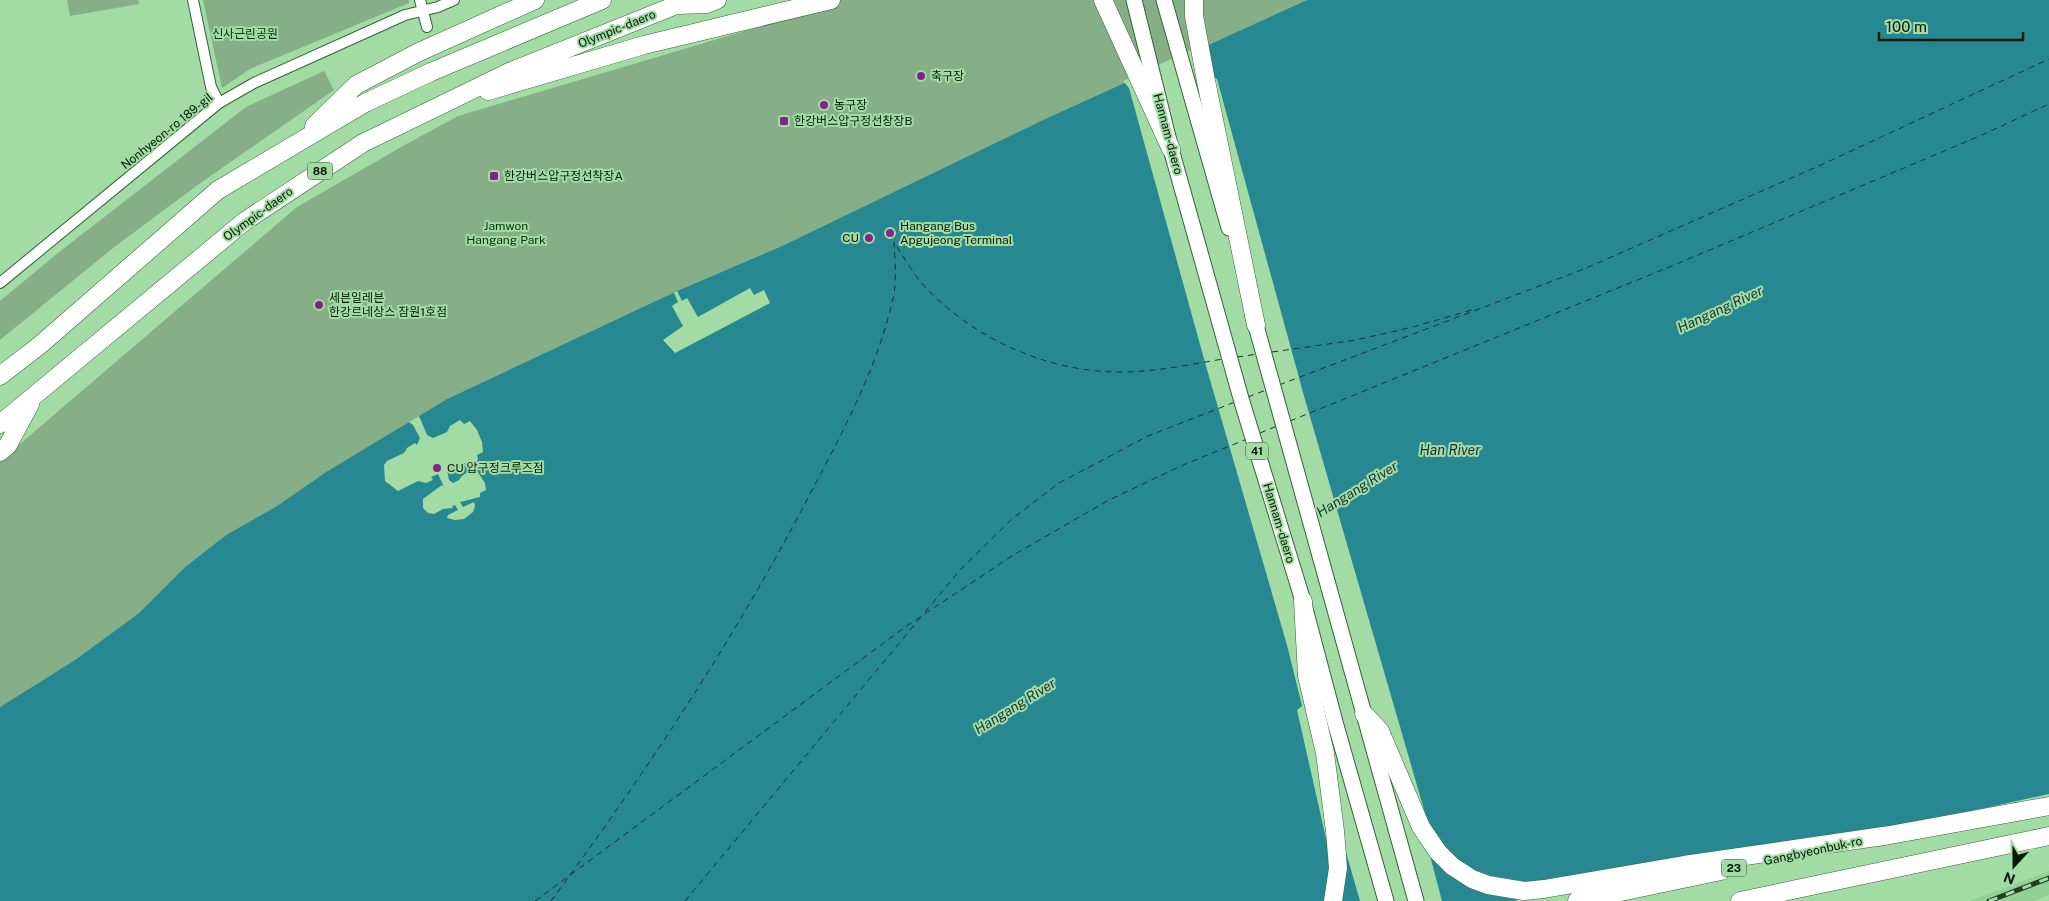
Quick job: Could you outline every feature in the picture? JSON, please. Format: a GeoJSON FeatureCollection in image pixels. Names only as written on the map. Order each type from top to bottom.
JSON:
{"type":"FeatureCollection","features":[{"type":"Feature","properties":{"kind":"highway"},"geometry":{"type":"LineString","coordinates":[[296,145],[356,84],[419,52],[535,0]]}},
{"type":"Feature","properties":{"kind":"highway"},"geometry":{"type":"LineString","coordinates":[[0,376],[40,345],[218,190],[365,103],[431,72],[602,0]]}},
{"type":"Feature","properties":{"kind":"highway","name":"Olympic-daero"},"geometry":{"type":"LineString","coordinates":[[0,424],[245,221],[363,143],[509,72],[683,3],[707,4],[718,0]]}},
{"type":"Feature","properties":{"kind":"highway"},"geometry":{"type":"LineString","coordinates":[[446,104],[644,45],[831,0]]}},
{"type":"Feature","properties":{"kind":"highway"},"geometry":{"type":"LineString","coordinates":[[1103,0],[1171,149]]}},
{"type":"Feature","properties":{"kind":"highway"},"geometry":{"type":"LineString","coordinates":[[1194,0],[1194,16],[1206,81],[1256,324]]}},
{"type":"Feature","properties":{"kind":"highway"},"geometry":{"type":"LineString","coordinates":[[0,368],[40,345]]}},
{"type":"Feature","properties":{"kind":"highway"},"geometry":{"type":"LineString","coordinates":[[0,452],[8,445],[34,397]]}},
{"type":"Feature","properties":{"kind":"highway"},"geometry":{"type":"LineString","coordinates":[[1303,601],[1307,676],[1325,753],[1335,831],[1338,868],[1333,901]]}},
{"type":"Feature","properties":{"kind":"highway"},"geometry":{"type":"LineString","coordinates":[[1364,714],[1380,731],[1420,827],[1438,852],[1452,866],[1472,879],[1496,887],[1524,891],[1544,889],[1684,865],[1890,835]]}},
{"type":"Feature","properties":{"kind":"highway","name":"Gangbyeonbuk-ro"},"geometry":{"type":"LineString","coordinates":[[1577,901],[1890,835],[1940,828],[2049,806]]}},
{"type":"Feature","properties":{"kind":"highway"},"geometry":{"type":"LineString","coordinates":[[1740,901],[2049,836]]}},
{"type":"Feature","properties":{"kind":"main road","name":"Hannam-daero"},"geometry":{"type":"LineString","coordinates":[[1134,0],[1171,149],[1242,402],[1303,601],[1334,722],[1386,901]]}},
{"type":"Feature","properties":{"kind":"main road"},"geometry":{"type":"LineString","coordinates":[[1164,0],[1416,901]]}},
{"type":"Feature","properties":{"kind":"street"},"geometry":{"type":"LineString","coordinates":[[194,0],[211,87],[219,104]]}},
{"type":"Feature","properties":{"kind":"street","name":"Nonhyeon-ro 189-gil"},"geometry":{"type":"LineString","coordinates":[[0,283],[219,104],[254,83],[405,15],[421,5],[438,7],[454,0]]}},
{"type":"Feature","properties":{"kind":"street"},"geometry":{"type":"LineString","coordinates":[[421,5],[427,27]]}},
{"type":"Feature","properties":{"kind":"shaded area"},"geometry":{"type":"Polygon","coordinates":[[[2049,871],[2049,895],[2034,901],[1969,901],[2049,871]]]}},
{"type":"Feature","properties":{"kind":"green space"},"geometry":{"type":"Polygon","coordinates":[[[67,0],[138,0],[139,4],[70,16],[67,0]]]}},
{"type":"Feature","properties":{"kind":"green space","name":"신사근린공원"},"geometry":{"type":"Polygon","coordinates":[[[203,0],[409,0],[409,3],[250,69],[222,88],[203,0]]]}},
{"type":"Feature","properties":{"kind":"green space","name":"Jamwon Hangang Park"},"geometry":{"type":"Polygon","coordinates":[[[838,0],[1307,0],[1045,119],[782,246],[677,291],[447,399],[326,472],[277,506],[226,535],[185,567],[139,613],[75,660],[0,707],[0,461],[297,207],[458,116],[775,22],[838,0]]]}},
{"type":"Feature","properties":{"kind":"green space"},"geometry":{"type":"Polygon","coordinates":[[[324,71],[334,90],[199,184],[113,248],[0,340],[0,301],[58,253],[246,107],[324,71]]]}},
{"type":"Feature","properties":{"kind":"water","name":"Han River"},"geometry":{"type":"Polygon","coordinates":[[[1307,0],[2049,0],[2049,794],[1926,821],[1821,836],[1514,901],[0,901],[0,707],[75,660],[139,613],[185,567],[226,535],[277,506],[326,472],[447,399],[677,291],[782,246],[1045,119],[1307,0]]]}},
{"type":"Feature","properties":{"kind":"pier"},"geometry":{"type":"Polygon","coordinates":[[[1206,43],[1210,74],[1217,79],[1304,396],[1425,813],[1419,814],[1442,901],[1360,901],[1343,842],[1327,843],[1297,710],[1302,706],[1287,645],[1206,366],[1129,88],[1123,81],[1206,43]]]}},
{"type":"Feature","properties":{"kind":"pier"},"geometry":{"type":"Polygon","coordinates":[[[750,288],[754,295],[764,290],[770,303],[675,353],[663,340],[683,326],[672,306],[678,302],[674,293],[677,291],[682,301],[687,298],[698,317],[750,288]]]}},
{"type":"Feature","properties":{"kind":"pier"},"geometry":{"type":"Polygon","coordinates":[[[419,416],[427,435],[433,438],[447,432],[450,426],[460,420],[464,424],[470,421],[477,430],[482,442],[483,452],[477,455],[478,460],[462,463],[447,470],[449,480],[453,483],[469,471],[471,474],[477,471],[485,483],[486,490],[480,493],[480,497],[460,502],[463,507],[474,502],[475,506],[473,512],[464,519],[455,520],[447,518],[448,515],[458,510],[455,505],[452,506],[453,508],[443,509],[434,514],[428,513],[423,508],[423,499],[442,485],[444,487],[438,474],[431,477],[433,480],[426,483],[418,481],[398,491],[385,481],[384,465],[387,461],[404,453],[407,448],[415,443],[417,445],[420,438],[413,425],[409,422],[419,416]]]}},
{"type":"Feature","properties":{"kind":"ferry route"},"geometry":{"type":"LineString","coordinates":[[1279,385],[1584,269],[1821,165],[2049,59]]}},
{"type":"Feature","properties":{"kind":"ferry route"},"geometry":{"type":"LineString","coordinates":[[1290,421],[1667,268],[1982,135],[2049,104]]}},
{"type":"Feature","properties":{"kind":"ferry route"},"geometry":{"type":"LineString","coordinates":[[570,875],[698,689],[784,544],[835,447],[858,399],[886,325],[895,285],[894,242],[920,281],[949,309],[991,338],[1039,358],[1089,370],[1114,372],[1155,370],[1223,359]]}},
{"type":"Feature","properties":{"kind":"ferry route"},"geometry":{"type":"LineString","coordinates":[[1272,352],[1356,340],[1413,327],[1475,309]]}},
{"type":"Feature","properties":{"kind":"ferry route"},"geometry":{"type":"LineString","coordinates":[[1237,357],[1258,354]]}},
{"type":"Feature","properties":{"kind":"ferry route"},"geometry":{"type":"LineString","coordinates":[[1248,397],[1266,390]]}},
{"type":"Feature","properties":{"kind":"ferry route"},"geometry":{"type":"LineString","coordinates":[[925,612],[961,569],[1012,519],[1059,483],[1148,436],[1235,402]]}},
{"type":"Feature","properties":{"kind":"ferry route"},"geometry":{"type":"LineString","coordinates":[[1260,433],[1277,426]]}},
{"type":"Feature","properties":{"kind":"ferry route"},"geometry":{"type":"LineString","coordinates":[[535,901],[908,625],[1015,554],[1109,500],[1183,465],[1247,439]]}},
{"type":"Feature","properties":{"kind":"ferry route"},"geometry":{"type":"LineString","coordinates":[[685,901],[921,617]]}},
{"type":"Feature","properties":{"kind":"ferry route"},"geometry":{"type":"LineString","coordinates":[[551,901],[568,878]]}},
{"type":"Feature","properties":{"kind":"railway"},"geometry":{"type":"LineString","coordinates":[[1989,901],[2049,878]]}},
{"type":"Feature","properties":{"kind":"place","name":"축구장"},"geometry":{"type":"Point","coordinates":[921,76]}},
{"type":"Feature","properties":{"kind":"place","name":"농구장"},"geometry":{"type":"Point","coordinates":[824,105]}},
{"type":"Feature","properties":{"kind":"place","name":"한강버스압구정선창장B"},"geometry":{"type":"Point","coordinates":[784,121]}},
{"type":"Feature","properties":{"kind":"place","name":"한강버스압구정선착장A"},"geometry":{"type":"Point","coordinates":[494,176]}},
{"type":"Feature","properties":{"kind":"place","name":"Hangang Bus Apgujeong Terminal"},"geometry":{"type":"Point","coordinates":[890,233]}},
{"type":"Feature","properties":{"kind":"place","name":"CU"},"geometry":{"type":"Point","coordinates":[869,238]}},
{"type":"Feature","properties":{"kind":"place","name":"세븐일레븐 한강르네상스 잠원1호점"},"geometry":{"type":"Point","coordinates":[319,305]}},
{"type":"Feature","properties":{"kind":"place","name":"CU 압구정크루즈점"},"geometry":{"type":"Point","coordinates":[437,468]}},
{"type":"Feature","properties":{"kind":"water label","name":"Hangang River"},"geometry":{"type":"Point","coordinates":[1720,309]}},
{"type":"Feature","properties":{"kind":"water label","name":"Hangang River"},"geometry":{"type":"Point","coordinates":[1357,489]}},
{"type":"Feature","properties":{"kind":"water label","name":"Hangang River"},"geometry":{"type":"Point","coordinates":[1015,706]}}]}
